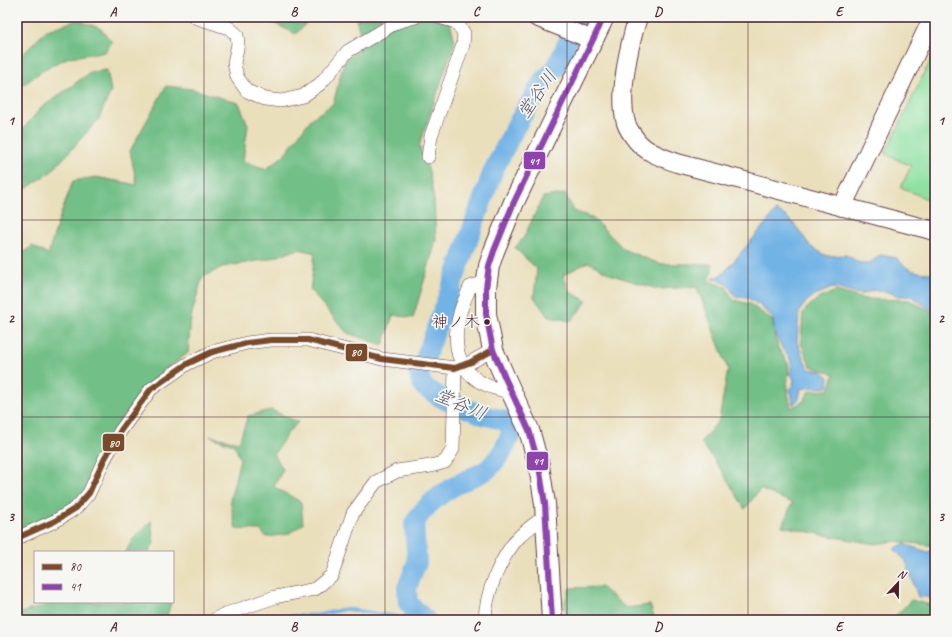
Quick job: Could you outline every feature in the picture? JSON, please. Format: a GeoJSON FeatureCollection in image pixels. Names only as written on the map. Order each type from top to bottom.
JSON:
{"type":"FeatureCollection","features":[{"type":"Feature","properties":{"kind":"main road"},"geometry":{"type":"LineString","coordinates":[[552,620],[544,491],[535,448],[529,430],[493,350],[486,314],[486,282],[494,251],[582,35],[604,17]]}},
{"type":"Feature","properties":{"kind":"street"},"geometry":{"type":"LineString","coordinates":[[195,17],[229,28],[237,35],[238,44],[234,63],[237,77],[247,91],[265,100],[281,101],[303,96],[320,84],[348,51],[397,22],[415,17]]}},
{"type":"Feature","properties":{"kind":"street"},"geometry":{"type":"LineString","coordinates":[[428,157],[431,136],[463,45],[464,33],[456,22],[439,17]]}},
{"type":"Feature","properties":{"kind":"street"},"geometry":{"type":"LineString","coordinates":[[536,17],[582,35]]}},
{"type":"Feature","properties":{"kind":"street"},"geometry":{"type":"LineString","coordinates":[[638,17],[627,61],[624,110],[627,123],[638,142],[648,150],[677,163],[935,232]]}},
{"type":"Feature","properties":{"kind":"street"},"geometry":{"type":"LineString","coordinates":[[842,207],[933,17]]}},
{"type":"Feature","properties":{"kind":"street"},"geometry":{"type":"LineString","coordinates":[[214,620],[223,615],[275,596],[315,589],[332,575],[353,513],[376,482],[397,471],[431,466],[445,462],[453,449],[454,398],[459,366],[456,347],[460,313],[470,287],[486,282]]}},
{"type":"Feature","properties":{"kind":"street"},"geometry":{"type":"LineString","coordinates":[[17,538],[55,521],[76,508],[89,494],[104,460],[121,430],[151,389],[187,364],[212,352],[247,343],[271,340],[308,340],[382,359],[430,365],[459,366],[471,362],[493,350]]}},
{"type":"Feature","properties":{"kind":"street"},"geometry":{"type":"LineString","coordinates":[[459,366],[481,383],[511,392]]}},
{"type":"Feature","properties":{"kind":"street"},"geometry":{"type":"LineString","coordinates":[[485,620],[489,595],[500,566],[518,538],[545,516]]}},
{"type":"Feature","properties":{"kind":"green space"},"geometry":{"type":"Polygon","coordinates":[[[261,17],[312,17],[296,34],[261,17]]]}},
{"type":"Feature","properties":{"kind":"green space"},"geometry":{"type":"Polygon","coordinates":[[[367,17],[430,17],[450,23],[455,41],[419,146],[429,171],[434,200],[436,241],[413,318],[393,315],[383,345],[347,333],[310,290],[315,253],[299,249],[269,259],[222,267],[202,278],[191,317],[188,353],[158,375],[121,419],[104,466],[77,501],[32,529],[17,533],[17,256],[33,246],[48,255],[73,181],[96,177],[137,185],[130,151],[166,86],[192,89],[239,103],[248,125],[243,161],[266,169],[283,156],[311,119],[333,104],[344,62],[364,44],[356,20],[367,17]]]}},
{"type":"Feature","properties":{"kind":"green space"},"geometry":{"type":"Polygon","coordinates":[[[77,20],[100,28],[112,42],[105,52],[69,57],[48,67],[17,89],[17,60],[47,30],[77,20]]]}},
{"type":"Feature","properties":{"kind":"green space"},"geometry":{"type":"Polygon","coordinates":[[[932,57],[935,58],[935,203],[901,187],[911,166],[885,154],[932,57]]]}},
{"type":"Feature","properties":{"kind":"green space"},"geometry":{"type":"Polygon","coordinates":[[[107,70],[111,91],[98,120],[52,171],[17,195],[17,136],[41,108],[91,72],[107,70]]]}},
{"type":"Feature","properties":{"kind":"green space"},"geometry":{"type":"Polygon","coordinates":[[[565,194],[574,211],[593,218],[625,250],[660,264],[712,264],[712,273],[708,281],[726,287],[733,300],[750,304],[772,320],[778,348],[789,365],[787,387],[791,408],[804,401],[809,391],[829,390],[834,374],[810,366],[801,343],[803,312],[817,299],[836,291],[864,299],[909,300],[935,313],[935,546],[895,541],[875,544],[782,526],[792,503],[760,489],[745,509],[722,471],[701,442],[719,420],[728,369],[697,287],[657,289],[612,275],[588,262],[563,275],[570,292],[587,301],[571,321],[548,317],[534,297],[537,269],[515,248],[524,237],[543,197],[565,194]]]}},
{"type":"Feature","properties":{"kind":"green space"},"geometry":{"type":"Polygon","coordinates":[[[271,410],[298,422],[287,434],[274,454],[283,469],[274,487],[301,502],[303,524],[288,534],[266,537],[260,530],[236,529],[230,500],[240,459],[235,446],[210,436],[239,442],[248,416],[271,410]]]}},
{"type":"Feature","properties":{"kind":"green space"},"geometry":{"type":"Polygon","coordinates":[[[151,521],[154,543],[150,551],[126,551],[132,540],[151,521]]]}},
{"type":"Feature","properties":{"kind":"green space"},"geometry":{"type":"Polygon","coordinates":[[[601,587],[626,608],[650,605],[655,620],[566,620],[565,601],[570,588],[601,587]]]}},
{"type":"Feature","properties":{"kind":"green space"},"geometry":{"type":"Polygon","coordinates":[[[911,600],[935,606],[935,620],[892,620],[911,600]]]}},
{"type":"Feature","properties":{"kind":"green space"},"geometry":{"type":"Polygon","coordinates":[[[51,603],[171,603],[166,620],[17,620],[17,614],[51,603]]]}},
{"type":"Feature","properties":{"kind":"water"},"geometry":{"type":"Polygon","coordinates":[[[776,211],[784,215],[795,225],[811,247],[827,256],[846,255],[860,263],[870,263],[880,255],[897,258],[901,263],[914,271],[935,273],[935,311],[911,296],[899,296],[888,292],[874,290],[863,294],[832,288],[815,295],[806,302],[799,312],[797,342],[808,369],[821,371],[829,377],[828,387],[801,389],[799,399],[793,405],[792,395],[789,389],[793,385],[794,379],[790,373],[792,365],[789,356],[783,350],[774,330],[773,318],[759,305],[748,298],[735,297],[731,289],[726,284],[712,279],[724,273],[776,211]]]}},
{"type":"Feature","properties":{"kind":"water"},"geometry":{"type":"Polygon","coordinates":[[[903,544],[928,552],[935,548],[935,602],[928,597],[918,597],[906,561],[894,549],[903,544]]]}},
{"type":"Feature","properties":{"kind":"waterway","name":"堂谷川"},"geometry":{"type":"LineString","coordinates":[[426,620],[408,603],[407,588],[417,562],[414,524],[424,510],[437,498],[459,484],[488,469],[500,454],[513,429],[503,420],[483,415],[445,400],[424,387],[420,379],[419,370],[426,357],[493,171],[516,126],[543,81],[556,68],[579,17]]}},
{"type":"Feature","properties":{"kind":"waterway"},"geometry":{"type":"LineString","coordinates":[[270,620],[283,616],[319,615],[345,609],[401,617],[419,614]]}},
{"type":"Feature","properties":{"kind":"transit line","name":"41"},"geometry":{"type":"LineString","coordinates":[[552,620],[545,504],[539,466],[529,430],[493,350],[486,314],[486,288],[489,266],[514,202],[604,17]]}},
{"type":"Feature","properties":{"kind":"transit line","name":"80"},"geometry":{"type":"LineString","coordinates":[[17,538],[55,521],[76,508],[89,493],[104,460],[121,430],[151,389],[187,364],[212,352],[247,343],[271,340],[308,340],[382,359],[455,368],[471,362],[493,350]]}},
{"type":"Feature","properties":{"kind":"place","name":"神ノ木"},"geometry":{"type":"Point","coordinates":[487,322]}}]}
